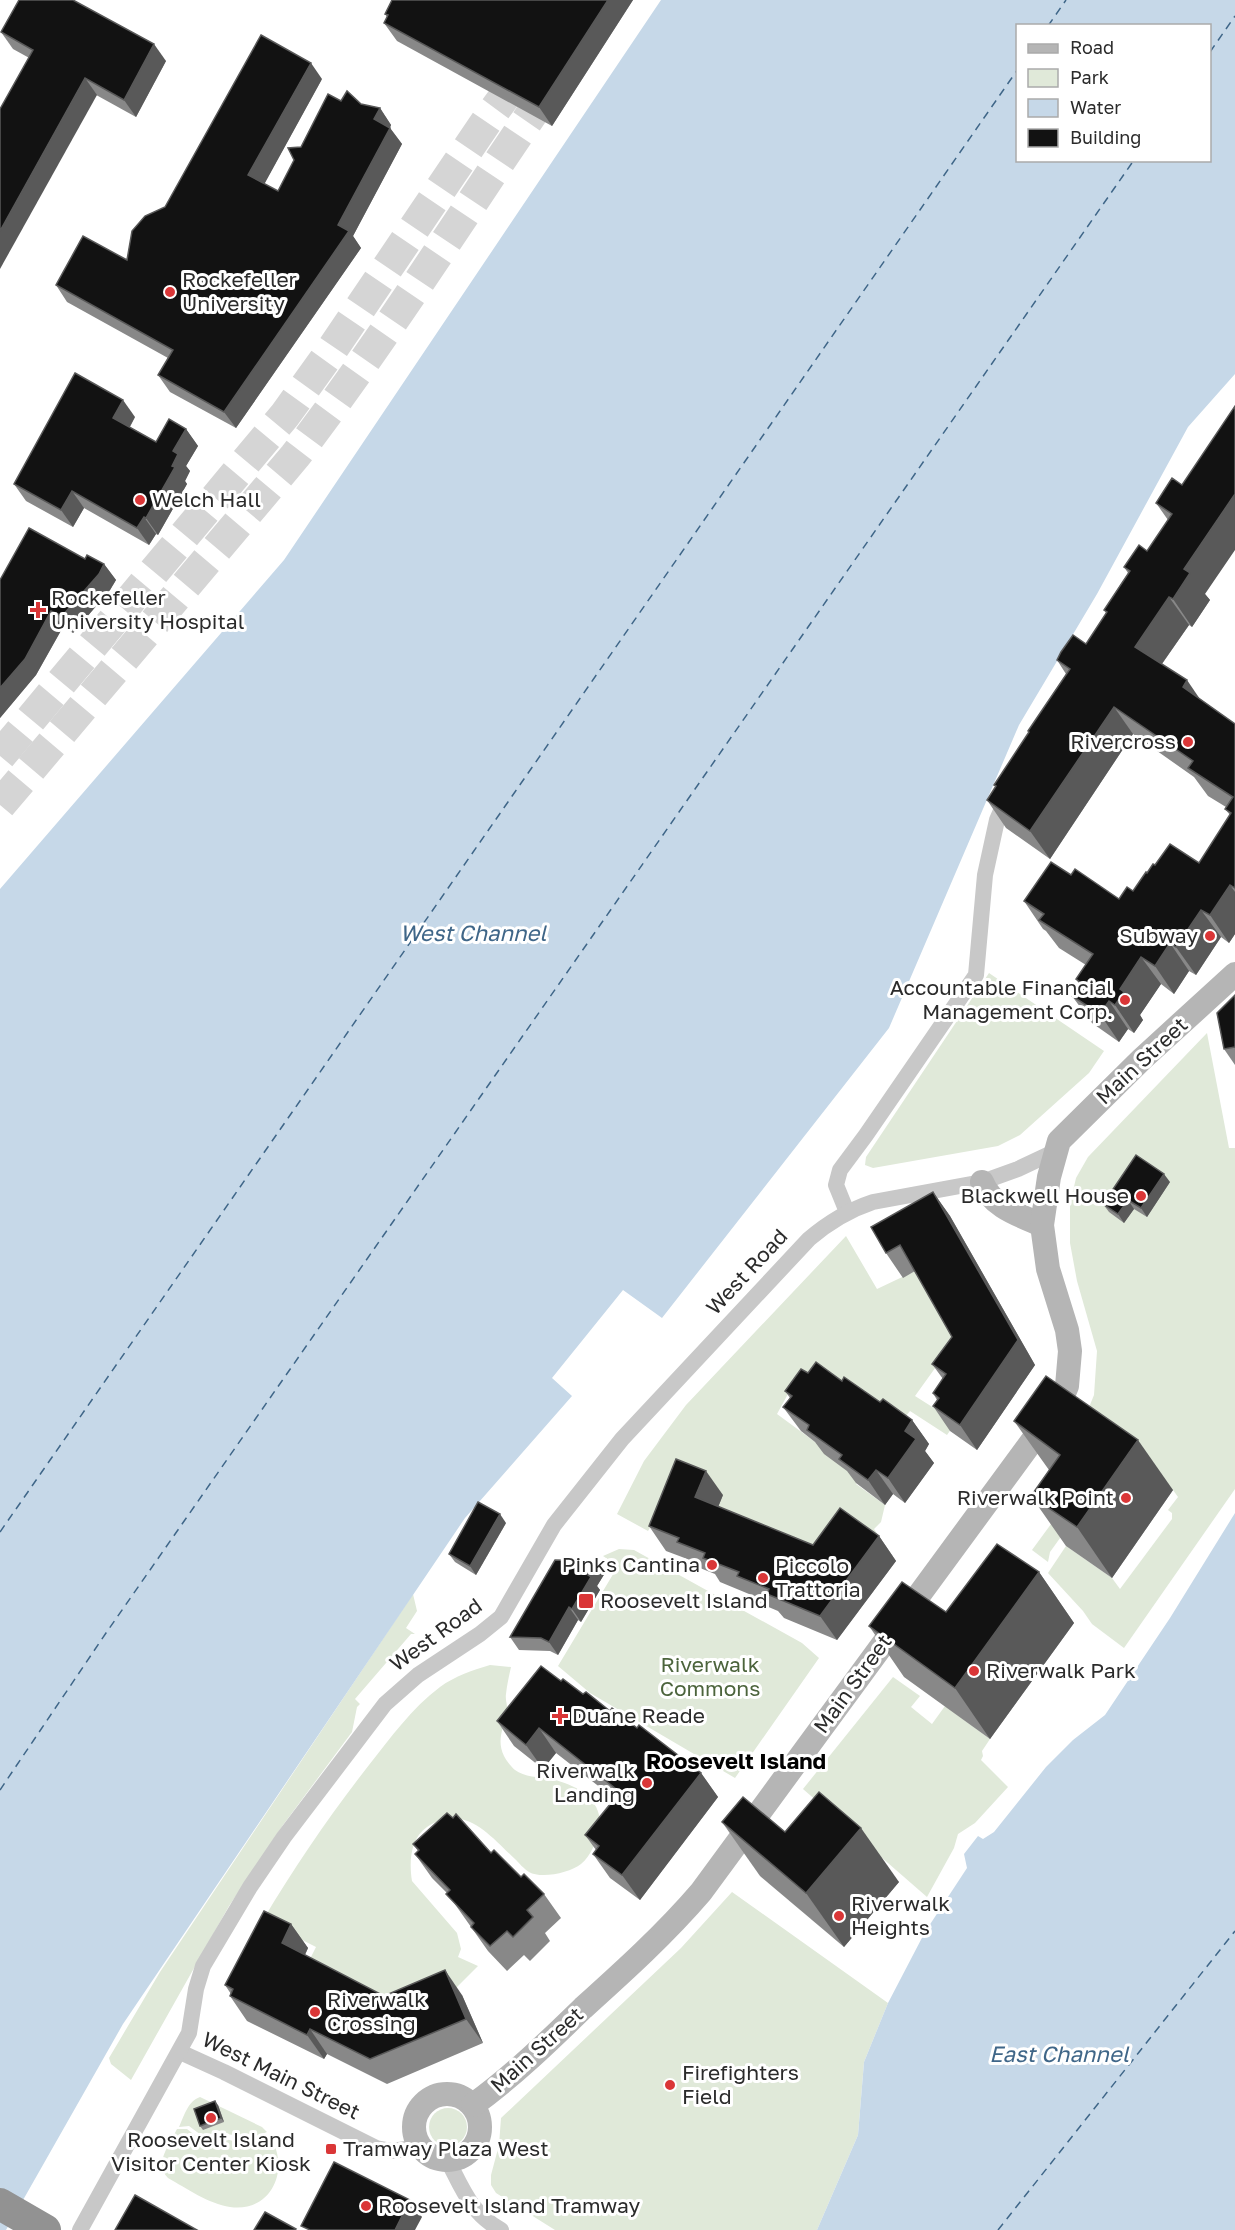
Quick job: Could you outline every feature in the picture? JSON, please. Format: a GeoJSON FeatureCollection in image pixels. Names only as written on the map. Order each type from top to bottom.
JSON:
{"type":"FeatureCollection","features":[{"type":"Feature","properties":{"kind":"highway"},"geometry":{"type":"LineString","coordinates":[[0,2204],[45,2230]]}},
{"type":"Feature","properties":{"kind":"highway"},"geometry":{"type":"LineString","coordinates":[[0,2216],[24,2230]]}},
{"type":"Feature","properties":{"kind":"street"},"geometry":{"type":"LineString","coordinates":[[847,1212],[836,1185],[840,1170],[976,975],[985,875],[997,820],[1013,781]]}},
{"type":"Feature","properties":{"kind":"street","name":"Main Street"},"geometry":{"type":"LineString","coordinates":[[473,2105],[502,2085],[673,1923],[701,1892],[1060,1403],[1067,1386],[1070,1351],[1067,1330],[1048,1269],[1042,1225],[1054,1152],[1059,1141],[1106,1094],[1235,974]]}},
{"type":"Feature","properties":{"kind":"street","name":"Main Street"},"geometry":{"type":"LineString","coordinates":[[982,1182],[1054,1152]]}},
{"type":"Feature","properties":{"kind":"street"},"geometry":{"type":"LineString","coordinates":[[982,1182],[992,1199],[1042,1225]]}},
{"type":"Feature","properties":{"kind":"street","name":"West Road"},"geometry":{"type":"LineString","coordinates":[[180,2052],[189,2033],[198,1978],[210,1953],[284,1837],[371,1721],[401,1688],[501,1617],[554,1525],[622,1439],[809,1239],[847,1212],[873,1202],[982,1182]]}},
{"type":"Feature","properties":{"kind":"street","name":"West Main Street"},"geometry":{"type":"LineString","coordinates":[[80,2230],[180,2052],[376,2148],[392,2151],[420,2147]]}},
{"type":"Feature","properties":{"kind":"street"},"geometry":{"type":"LineString","coordinates":[[447,2093],[458,2095],[473,2105],[479,2116],[480,2137],[475,2147],[467,2154],[448,2161],[437,2159],[420,2147],[415,2137],[415,2116],[427,2100],[447,2093]]}},
{"type":"Feature","properties":{"kind":"street"},"geometry":{"type":"LineString","coordinates":[[448,2161],[475,2210],[501,2230]]}},
{"type":"Feature","properties":{"kind":"green space"},"geometry":{"type":"Polygon","coordinates":[[[989,973],[1104,1051],[1089,1073],[1020,1135],[998,1146],[873,1168],[865,1165],[866,1157],[989,973]]]}},
{"type":"Feature","properties":{"kind":"green space"},"geometry":{"type":"Polygon","coordinates":[[[1207,1033],[1229,1148],[1235,1148],[1235,1489],[1124,1648],[1092,1624],[1048,1573],[1066,1546],[1112,1578],[1120,1589],[1172,1519],[1172,1513],[1168,1510],[1178,1497],[1173,1490],[1081,1427],[1094,1395],[1097,1351],[1077,1281],[1070,1243],[1070,1204],[1076,1178],[1088,1157],[1207,1033]]]}},
{"type":"Feature","properties":{"kind":"green space"},"geometry":{"type":"Polygon","coordinates":[[[846,1236],[877,1289],[917,1270],[956,1339],[915,1396],[956,1422],[947,1435],[910,1411],[897,1427],[800,1372],[777,1414],[826,1450],[859,1479],[856,1484],[885,1505],[881,1522],[874,1529],[896,1561],[858,1533],[835,1572],[673,1490],[648,1531],[617,1514],[644,1461],[686,1405],[846,1236]]]}},
{"type":"Feature","properties":{"kind":"green space"},"geometry":{"type":"Polygon","coordinates":[[[1054,1520],[1068,1527],[1050,1552],[1048,1562],[1032,1550],[1054,1520]]]}},
{"type":"Feature","properties":{"kind":"green space","name":"Riverwalk Commons"},"geometry":{"type":"Polygon","coordinates":[[[619,1549],[634,1550],[802,1643],[819,1658],[735,1778],[590,1693],[558,1666],[618,1566],[603,1556],[619,1549]]]}},
{"type":"Feature","properties":{"kind":"green space"},"geometry":{"type":"Polygon","coordinates":[[[413,1594],[417,1611],[406,1628],[415,1634],[411,1634],[355,1699],[360,1704],[357,1707],[352,1732],[283,1825],[229,1906],[131,2080],[111,2064],[109,2058],[160,1972],[413,1594]]]}},
{"type":"Feature","properties":{"kind":"green space"},"geometry":{"type":"Polygon","coordinates":[[[490,1665],[511,1667],[507,1684],[507,1712],[501,1739],[506,1759],[519,1772],[565,1783],[586,1795],[599,1815],[596,1838],[591,1853],[581,1864],[563,1872],[541,1875],[527,1871],[486,1832],[465,1820],[453,1818],[441,1820],[421,1832],[412,1851],[412,1881],[457,1933],[461,1949],[458,1957],[478,1966],[456,1988],[398,2014],[307,1965],[316,1947],[263,1920],[327,1822],[402,1723],[420,1704],[446,1683],[490,1665]]]}},
{"type":"Feature","properties":{"kind":"green space"},"geometry":{"type":"Polygon","coordinates":[[[893,1677],[920,1696],[911,1707],[932,1724],[945,1706],[990,1739],[982,1751],[981,1760],[1008,1787],[975,1823],[958,1834],[954,1848],[927,1897],[803,1789],[893,1677]]]}},
{"type":"Feature","properties":{"kind":"green space"},"geometry":{"type":"Polygon","coordinates":[[[732,1892],[888,2003],[864,2062],[858,2135],[817,2230],[555,2230],[496,2193],[491,2185],[491,2175],[499,2145],[501,2118],[681,1948],[732,1892]]]}},
{"type":"Feature","properties":{"kind":"green space"},"geometry":{"type":"Polygon","coordinates":[[[200,2097],[262,2127],[267,2132],[248,2137],[220,2133],[201,2135],[189,2126],[179,2127],[189,2105],[200,2097]]]}},
{"type":"Feature","properties":{"kind":"green space"},"geometry":{"type":"Polygon","coordinates":[[[448,2108],[461,2114],[467,2127],[461,2140],[448,2146],[435,2140],[429,2127],[435,2114],[448,2108]]]}},
{"type":"Feature","properties":{"kind":"green space"},"geometry":{"type":"Polygon","coordinates":[[[177,2129],[187,2129],[201,2140],[220,2137],[245,2142],[263,2139],[269,2135],[278,2161],[278,2173],[274,2185],[257,2203],[245,2207],[222,2205],[190,2191],[168,2178],[162,2167],[164,2154],[177,2129]]]}},
{"type":"Feature","properties":{"kind":"water","name":"West Channel"},"geometry":{"type":"Polygon","coordinates":[[[661,0],[1235,0],[1235,374],[1188,427],[1097,594],[1019,725],[889,1028],[662,1318],[623,1290],[552,1378],[572,1396],[465,1518],[123,2024],[6,2230],[0,2230],[0,889],[284,560],[661,0]]]}},
{"type":"Feature","properties":{"kind":"water","name":"East Channel"},"geometry":{"type":"Polygon","coordinates":[[[1235,1513],[1235,2230],[817,2230],[858,2135],[864,2062],[888,2003],[925,1932],[967,1868],[964,1854],[978,1836],[983,1839],[994,1832],[1046,1767],[1073,1740],[1105,1715],[1170,1618],[1235,1513]]]}},
{"type":"Feature","properties":{"kind":"building"},"geometry":{"type":"Polygon","coordinates":[[[19,0],[73,0],[154,44],[124,100],[85,78],[0,231],[0,109],[33,50],[1,32],[19,0]]]}},
{"type":"Feature","properties":{"kind":"building"},"geometry":{"type":"Polygon","coordinates":[[[392,0],[608,0],[539,107],[384,23],[388,15],[385,14],[392,0]]]}},
{"type":"Feature","properties":{"kind":"building"},"geometry":{"type":"Polygon","coordinates":[[[261,35],[311,63],[248,175],[278,191],[294,160],[288,148],[301,147],[328,94],[341,101],[347,91],[361,104],[380,108],[374,119],[390,128],[338,225],[349,231],[224,412],[158,375],[173,350],[56,285],[83,236],[127,260],[132,231],[145,216],[165,207],[261,35]]]}},
{"type":"Feature","properties":{"kind":"building"},"geometry":{"type":"Polygon","coordinates":[[[75,373],[123,400],[113,418],[156,442],[169,419],[186,429],[173,451],[178,454],[172,466],[175,467],[146,518],[144,517],[137,528],[72,491],[61,510],[14,484],[75,373]]]}},
{"type":"Feature","properties":{"kind":"building"},"geometry":{"type":"Polygon","coordinates":[[[1235,406],[1235,494],[1184,569],[1190,573],[1173,599],[1169,597],[1135,647],[1187,680],[1183,687],[1235,724],[1235,888],[1230,885],[1210,915],[1201,910],[1176,947],[1170,943],[1155,966],[1141,957],[1120,989],[1124,992],[1115,1005],[1109,1001],[1100,1014],[1072,996],[1081,983],[1076,979],[1093,954],[1039,920],[1044,914],[1024,901],[1051,862],[1071,875],[1075,869],[1119,899],[1127,887],[1133,891],[1170,844],[1199,863],[1231,813],[1225,809],[1233,797],[1188,768],[1193,761],[1114,707],[1030,831],[987,800],[1028,731],[1070,669],[1057,660],[1061,652],[1073,635],[1086,644],[1107,612],[1104,610],[1130,571],[1124,567],[1139,545],[1147,551],[1172,514],[1156,503],[1172,478],[1182,485],[1235,406]]]}},
{"type":"Feature","properties":{"kind":"building"},"geometry":{"type":"Polygon","coordinates":[[[29,528],[85,559],[87,555],[104,564],[99,574],[62,616],[51,611],[25,659],[0,688],[0,580],[29,528]]]}},
{"type":"Feature","properties":{"kind":"building"},"geometry":{"type":"Polygon","coordinates":[[[1235,995],[1235,1047],[1224,1049],[1217,1013],[1235,995]]]}},
{"type":"Feature","properties":{"kind":"building","name":"Blackwell House"},"geometry":{"type":"Polygon","coordinates":[[[1136,1155],[1164,1174],[1141,1208],[1128,1200],[1118,1214],[1103,1204],[1136,1155]]]}},
{"type":"Feature","properties":{"kind":"building"},"geometry":{"type":"Polygon","coordinates":[[[933,1192],[1018,1340],[960,1425],[933,1406],[939,1398],[933,1393],[946,1374],[932,1364],[952,1337],[900,1245],[886,1253],[871,1227],[933,1192]]]}},
{"type":"Feature","properties":{"kind":"building"},"geometry":{"type":"Polygon","coordinates":[[[816,1362],[842,1381],[844,1377],[880,1402],[883,1399],[912,1420],[905,1431],[916,1439],[888,1478],[876,1470],[868,1480],[839,1459],[842,1455],[807,1430],[809,1425],[783,1407],[792,1396],[785,1391],[801,1369],[808,1373],[816,1362]]]}},
{"type":"Feature","properties":{"kind":"building"},"geometry":{"type":"Polygon","coordinates":[[[1046,1376],[1138,1440],[1077,1527],[1031,1496],[1060,1455],[1014,1421],[1046,1376]]]}},
{"type":"Feature","properties":{"kind":"building"},"geometry":{"type":"Polygon","coordinates":[[[676,1459],[706,1471],[695,1497],[813,1545],[840,1508],[879,1536],[820,1616],[767,1594],[769,1589],[737,1576],[739,1572],[703,1558],[705,1553],[677,1542],[679,1538],[649,1526],[676,1459]]]}},
{"type":"Feature","properties":{"kind":"building"},"geometry":{"type":"Polygon","coordinates":[[[478,1502],[500,1514],[470,1566],[449,1554],[478,1502]]]}},
{"type":"Feature","properties":{"kind":"building"},"geometry":{"type":"Polygon","coordinates":[[[997,1544],[1039,1572],[955,1688],[869,1626],[902,1582],[946,1612],[997,1544]]]}},
{"type":"Feature","properties":{"kind":"building"},"geometry":{"type":"Polygon","coordinates":[[[555,1560],[596,1561],[588,1575],[591,1577],[572,1609],[569,1607],[549,1642],[541,1638],[510,1637],[555,1560]]]}},
{"type":"Feature","properties":{"kind":"building","name":"Riverwalk Landing"},"geometry":{"type":"Polygon","coordinates":[[[541,1666],[583,1694],[586,1692],[610,1711],[612,1708],[637,1728],[639,1725],[701,1773],[622,1875],[593,1854],[599,1846],[585,1835],[620,1792],[539,1728],[526,1745],[497,1721],[541,1666]]]}},
{"type":"Feature","properties":{"kind":"building"},"geometry":{"type":"Polygon","coordinates":[[[819,1792],[861,1828],[806,1893],[722,1822],[743,1797],[785,1832],[819,1792]]]}},
{"type":"Feature","properties":{"kind":"building"},"geometry":{"type":"Polygon","coordinates":[[[447,1813],[453,1818],[456,1814],[491,1853],[494,1850],[521,1877],[524,1874],[544,1894],[527,1910],[533,1917],[513,1937],[507,1931],[490,1946],[471,1927],[474,1923],[446,1894],[450,1890],[415,1854],[419,1850],[413,1844],[447,1813]]]}},
{"type":"Feature","properties":{"kind":"building","name":"Riverwalk Crossing"},"geometry":{"type":"Polygon","coordinates":[[[264,1911],[291,1924],[282,1943],[384,1996],[445,1970],[466,2019],[370,2059],[310,2029],[307,2035],[230,1996],[233,1989],[225,1985],[264,1911]]]}},
{"type":"Feature","properties":{"kind":"building","name":"Roosevelt Island Visitor Center Kiosk"},"geometry":{"type":"Polygon","coordinates":[[[215,2101],[221,2118],[200,2126],[194,2109],[215,2101]]]}},
{"type":"Feature","properties":{"kind":"building"},"geometry":{"type":"Polygon","coordinates":[[[334,2162],[410,2200],[395,2230],[310,2230],[301,2226],[334,2162]]]}},
{"type":"Feature","properties":{"kind":"building"},"geometry":{"type":"Polygon","coordinates":[[[135,2195],[197,2230],[115,2230],[135,2195]]]}},
{"type":"Feature","properties":{"kind":"building"},"geometry":{"type":"Polygon","coordinates":[[[265,2212],[296,2229],[254,2230],[265,2212]]]}},
{"type":"Feature","properties":{"kind":"ferry route"},"geometry":{"type":"LineString","coordinates":[[1049,24],[1066,0]]}},
{"type":"Feature","properties":{"kind":"ferry route"},"geometry":{"type":"LineString","coordinates":[[1211,51],[1235,16]]}},
{"type":"Feature","properties":{"kind":"ferry route"},"geometry":{"type":"LineString","coordinates":[[0,1532],[1016,72]]}},
{"type":"Feature","properties":{"kind":"ferry route"},"geometry":{"type":"LineString","coordinates":[[0,1790],[106,1633],[1133,162]]}},
{"type":"Feature","properties":{"kind":"ferry route"},"geometry":{"type":"LineString","coordinates":[[998,2230],[1235,1931]]}},
{"type":"Feature","properties":{"kind":"tunnel"},"geometry":{"type":"LineString","coordinates":[[0,756],[285,415],[488,119],[576,0]]}},
{"type":"Feature","properties":{"kind":"tunnel"},"geometry":{"type":"LineString","coordinates":[[0,805],[295,456],[363,364],[555,80]]}},
{"type":"Feature","properties":{"kind":"place","name":"Rockefeller University"},"geometry":{"type":"Point","coordinates":[170,292]}},
{"type":"Feature","properties":{"kind":"place","name":"Welch Hall"},"geometry":{"type":"Point","coordinates":[140,500]}},
{"type":"Feature","properties":{"kind":"place","name":"Rockefeller University Hospital"},"geometry":{"type":"Point","coordinates":[38,610]}},
{"type":"Feature","properties":{"kind":"place","name":"Rivercross"},"geometry":{"type":"Point","coordinates":[1188,742]}},
{"type":"Feature","properties":{"kind":"place","name":"Subway"},"geometry":{"type":"Point","coordinates":[1210,936]}},
{"type":"Feature","properties":{"kind":"place","name":"Accountable Financial Management Corp."},"geometry":{"type":"Point","coordinates":[1125,1000]}},
{"type":"Feature","properties":{"kind":"place","name":"Blackwell House"},"geometry":{"type":"Point","coordinates":[1141,1196]}},
{"type":"Feature","properties":{"kind":"place","name":"Riverwalk Point"},"geometry":{"type":"Point","coordinates":[1126,1498]}},
{"type":"Feature","properties":{"kind":"place","name":"Pinks Cantina"},"geometry":{"type":"Point","coordinates":[712,1565]}},
{"type":"Feature","properties":{"kind":"place","name":"Piccolo Trattoria"},"geometry":{"type":"Point","coordinates":[763,1578]}},
{"type":"Feature","properties":{"kind":"place","name":"Roosevelt Island"},"geometry":{"type":"Point","coordinates":[586,1601]}},
{"type":"Feature","properties":{"kind":"place","name":"Riverwalk Park"},"geometry":{"type":"Point","coordinates":[974,1671]}},
{"type":"Feature","properties":{"kind":"place","name":"Duane Reade"},"geometry":{"type":"Point","coordinates":[560,1716]}},
{"type":"Feature","properties":{"kind":"place","name":"Riverwalk Landing"},"geometry":{"type":"Point","coordinates":[647,1783]}},
{"type":"Feature","properties":{"kind":"place","name":"Riverwalk Heights"},"geometry":{"type":"Point","coordinates":[839,1916]}},
{"type":"Feature","properties":{"kind":"place","name":"Riverwalk Crossing"},"geometry":{"type":"Point","coordinates":[315,2012]}},
{"type":"Feature","properties":{"kind":"place","name":"Firefighters Field"},"geometry":{"type":"Point","coordinates":[670,2085]}},
{"type":"Feature","properties":{"kind":"place","name":"Roosevelt Island Visitor Center Kiosk"},"geometry":{"type":"Point","coordinates":[211,2118]}},
{"type":"Feature","properties":{"kind":"place","name":"Tramway Plaza West"},"geometry":{"type":"Point","coordinates":[331,2149]}},
{"type":"Feature","properties":{"kind":"place","name":"Roosevelt Island Tramway"},"geometry":{"type":"Point","coordinates":[366,2206]}},
{"type":"Feature","properties":{"kind":"district","name":"Roosevelt Island"},"geometry":{"type":"Point","coordinates":[736,1761]}}]}
